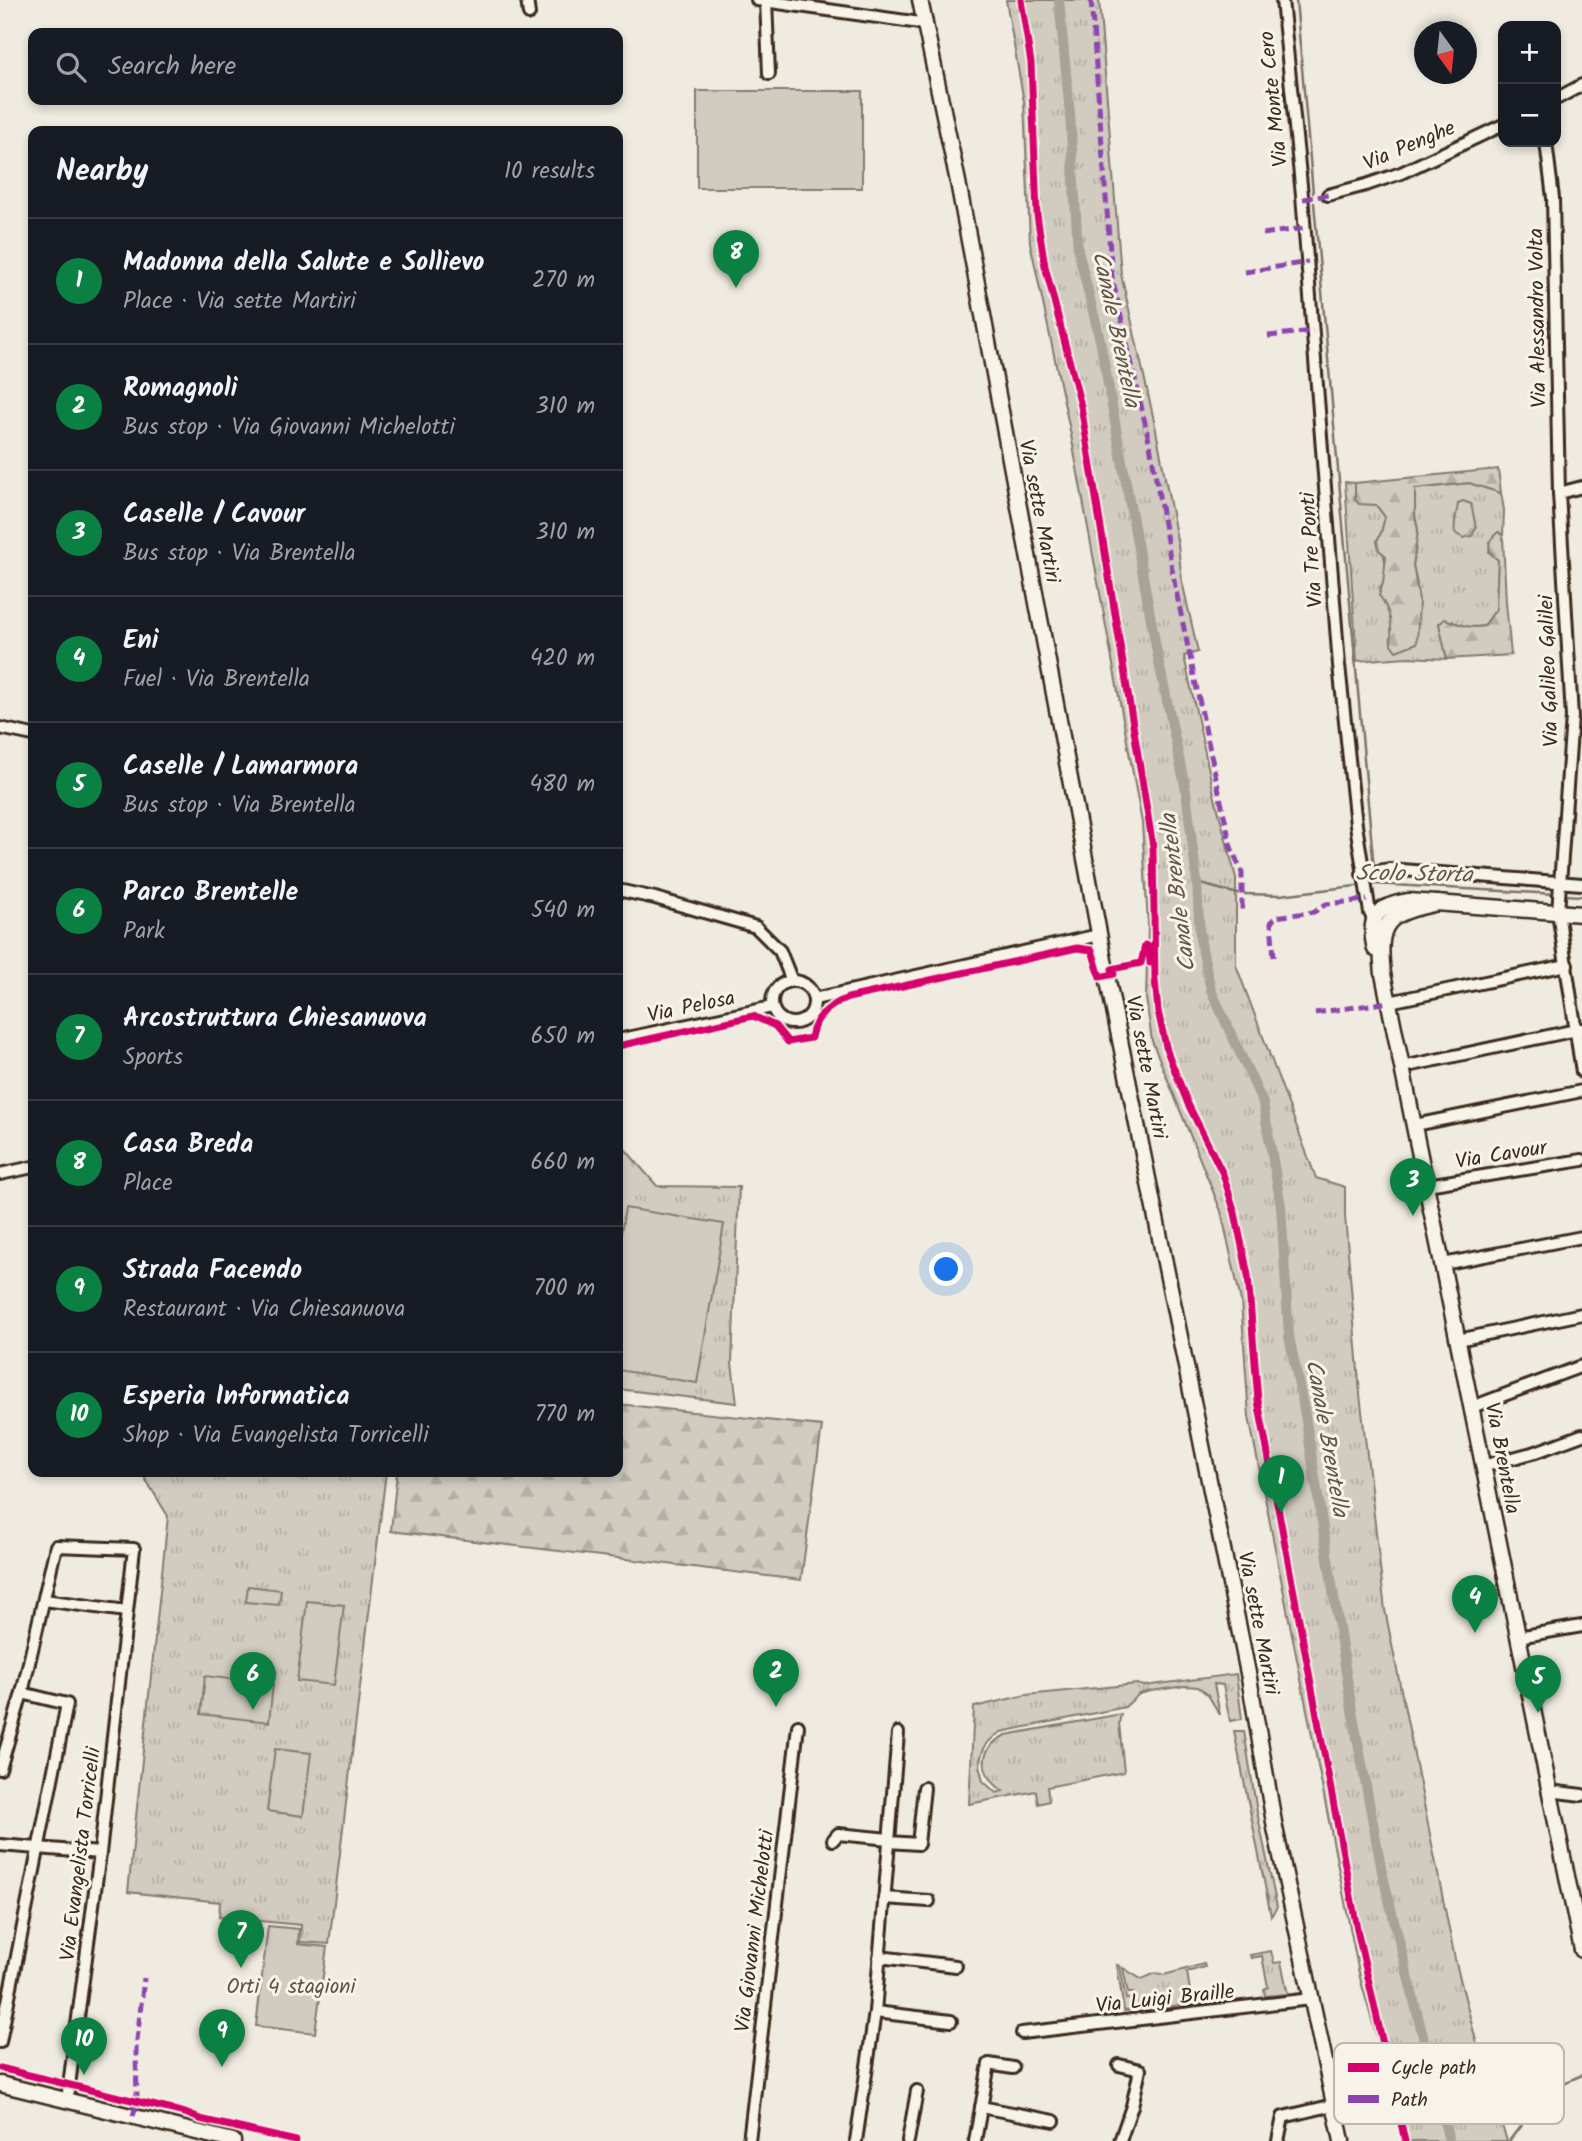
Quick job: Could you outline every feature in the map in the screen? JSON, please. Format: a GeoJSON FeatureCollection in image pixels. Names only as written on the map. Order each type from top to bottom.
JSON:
{"type":"FeatureCollection","features":[{"type":"Feature","properties":{"kind":"main road","name":"Via sette Martiri"},"geometry":{"type":"LineString","coordinates":[[920,0],[958,182],[1099,935],[1250,1678],[1275,1828],[1334,2105]]}},
{"type":"Feature","properties":{"kind":"main road"},"geometry":{"type":"LineString","coordinates":[[1383,974],[1371,928],[1383,908],[1392,903],[1409,901],[1558,909],[1582,914]]}},
{"type":"Feature","properties":{"kind":"main road"},"geometry":{"type":"LineString","coordinates":[[1383,974],[1381,936],[1384,926],[1404,912],[1438,903]]}},
{"type":"Feature","properties":{"kind":"main road","name":"Via Brentella"},"geometry":{"type":"LineString","coordinates":[[1383,974],[1549,1791],[1578,1903],[1582,1950]]}},
{"type":"Feature","properties":{"kind":"main road"},"geometry":{"type":"LineString","coordinates":[[0,2084],[67,2100],[190,2136],[233,2141]]}},
{"type":"Feature","properties":{"kind":"street"},"geometry":{"type":"LineString","coordinates":[[527,0],[529,14]]}},
{"type":"Feature","properties":{"kind":"street"},"geometry":{"type":"LineString","coordinates":[[769,74],[763,0],[920,23],[926,21]]}},
{"type":"Feature","properties":{"kind":"street","name":"Via Monte Cero"},"geometry":{"type":"LineString","coordinates":[[1282,0],[1302,195]]}},
{"type":"Feature","properties":{"kind":"street"},"geometry":{"type":"LineString","coordinates":[[1561,96],[1582,85]]}},
{"type":"Feature","properties":{"kind":"street","name":"Via Penghe"},"geometry":{"type":"LineString","coordinates":[[1328,195],[1366,186],[1401,173],[1498,127]]}},
{"type":"Feature","properties":{"kind":"street","name":"Via Alessandro Volta"},"geometry":{"type":"LineString","coordinates":[[1547,147],[1553,198],[1559,493]]}},
{"type":"Feature","properties":{"kind":"street","name":"Via Tre Ponti"},"geometry":{"type":"LineString","coordinates":[[1302,195],[1339,666],[1365,884]]}},
{"type":"Feature","properties":{"kind":"street"},"geometry":{"type":"LineString","coordinates":[[1559,493],[1582,487]]}},
{"type":"Feature","properties":{"kind":"street","name":"Via Galileo Galilei"},"geometry":{"type":"LineString","coordinates":[[1559,493],[1572,716],[1558,909],[1579,1030],[1582,1072]]}},
{"type":"Feature","properties":{"kind":"street"},"geometry":{"type":"LineString","coordinates":[[0,728],[28,734]]}},
{"type":"Feature","properties":{"kind":"street"},"geometry":{"type":"LineString","coordinates":[[1365,884],[1381,870],[1389,869],[1582,884]]}},
{"type":"Feature","properties":{"kind":"street"},"geometry":{"type":"LineString","coordinates":[[1365,884],[1409,901]]}},
{"type":"Feature","properties":{"kind":"street"},"geometry":{"type":"LineString","coordinates":[[1365,884],[1370,913],[1381,936]]}},
{"type":"Feature","properties":{"kind":"street"},"geometry":{"type":"LineString","coordinates":[[623,891],[756,927],[780,951],[792,981]]}},
{"type":"Feature","properties":{"kind":"street"},"geometry":{"type":"LineString","coordinates":[[1374,919],[1378,921],[1395,918]]}},
{"type":"Feature","properties":{"kind":"street"},"geometry":{"type":"LineString","coordinates":[[814,999],[1099,935]]}},
{"type":"Feature","properties":{"kind":"street"},"geometry":{"type":"LineString","coordinates":[[1389,1002],[1567,965]]}},
{"type":"Feature","properties":{"kind":"street"},"geometry":{"type":"LineString","coordinates":[[792,981],[805,984],[814,999],[812,1012],[798,1023],[784,1021],[776,1015],[772,1007],[776,990],[780,985],[792,981]]}},
{"type":"Feature","properties":{"kind":"street","name":"Via Pelosa"},"geometry":{"type":"LineString","coordinates":[[623,1039],[772,1007]]}},
{"type":"Feature","properties":{"kind":"street"},"geometry":{"type":"LineString","coordinates":[[1403,1067],[1579,1030]]}},
{"type":"Feature","properties":{"kind":"street"},"geometry":{"type":"LineString","coordinates":[[1415,1125],[1582,1091]]}},
{"type":"Feature","properties":{"kind":"street","name":"Via Cavour"},"geometry":{"type":"LineString","coordinates":[[1427,1185],[1582,1160]]}},
{"type":"Feature","properties":{"kind":"street"},"geometry":{"type":"LineString","coordinates":[[0,1174],[28,1168]]}},
{"type":"Feature","properties":{"kind":"street"},"geometry":{"type":"LineString","coordinates":[[1443,1264],[1582,1237]]}},
{"type":"Feature","properties":{"kind":"street"},"geometry":{"type":"LineString","coordinates":[[1458,1340],[1582,1314]]}},
{"type":"Feature","properties":{"kind":"street"},"geometry":{"type":"LineString","coordinates":[[1472,1407],[1582,1366]]}},
{"type":"Feature","properties":{"kind":"street"},"geometry":{"type":"LineString","coordinates":[[1483,1466],[1536,1452],[1582,1435]]}},
{"type":"Feature","properties":{"kind":"street","name":"Via Evangelista Torricelli"},"geometry":{"type":"LineString","coordinates":[[44,1600],[57,1546],[134,1549],[100,1853],[67,2100]]}},
{"type":"Feature","properties":{"kind":"street"},"geometry":{"type":"LineString","coordinates":[[0,1769],[22,1693],[44,1600],[126,1611]]}},
{"type":"Feature","properties":{"kind":"street"},"geometry":{"type":"LineString","coordinates":[[1518,1637],[1582,1626]]}},
{"type":"Feature","properties":{"kind":"street"},"geometry":{"type":"LineString","coordinates":[[0,2042],[67,1704],[22,1693]]}},
{"type":"Feature","properties":{"kind":"street","name":"Via Giovanni Michelotti"},"geometry":{"type":"LineString","coordinates":[[749,2141],[798,1726]]}},
{"type":"Feature","properties":{"kind":"street"},"geometry":{"type":"LineString","coordinates":[[856,2141],[875,2012],[898,1733]]}},
{"type":"Feature","properties":{"kind":"street"},"geometry":{"type":"LineString","coordinates":[[833,1840],[838,1834],[918,1844],[924,1788]]}},
{"type":"Feature","properties":{"kind":"street"},"geometry":{"type":"LineString","coordinates":[[1549,1791],[1582,1795]]}},
{"type":"Feature","properties":{"kind":"street"},"geometry":{"type":"LineString","coordinates":[[0,1845],[100,1853]]}},
{"type":"Feature","properties":{"kind":"street"},"geometry":{"type":"LineString","coordinates":[[884,1898],[929,1901]]}},
{"type":"Feature","properties":{"kind":"street"},"geometry":{"type":"LineString","coordinates":[[879,1957],[956,1966]]}},
{"type":"Feature","properties":{"kind":"street","name":"Via Luigi Braille"},"geometry":{"type":"LineString","coordinates":[[1022,2033],[1311,1999]]}},
{"type":"Feature","properties":{"kind":"street"},"geometry":{"type":"LineString","coordinates":[[875,2012],[951,2021]]}},
{"type":"Feature","properties":{"kind":"street"},"geometry":{"type":"LineString","coordinates":[[975,2141],[989,2064],[1013,2068]]}},
{"type":"Feature","properties":{"kind":"street"},"geometry":{"type":"LineString","coordinates":[[1119,2065],[1140,2070],[1120,2141]]}},
{"type":"Feature","properties":{"kind":"street"},"geometry":{"type":"LineString","coordinates":[[908,2141],[917,2091]]}},
{"type":"Feature","properties":{"kind":"street"},"geometry":{"type":"LineString","coordinates":[[1278,2141],[1283,2117],[1334,2105]]}},
{"type":"Feature","properties":{"kind":"street"},"geometry":{"type":"LineString","coordinates":[[981,2107],[1054,2121]]}},
{"type":"Feature","properties":{"kind":"green space"},"geometry":{"type":"Polygon","coordinates":[[[1006,0],[1099,0],[1121,274],[1155,425],[1178,545],[1182,581],[1198,652],[1184,656],[1214,794],[1236,878],[1236,965],[1316,1178],[1345,1187],[1360,1394],[1385,1610],[1455,1959],[1477,2043],[1378,2043],[1360,1978],[1249,1417],[1241,1301],[1221,1211],[1152,1041],[1146,998],[1148,925],[1142,823],[1071,435],[1030,242],[1024,102],[1006,0]]]}},
{"type":"Feature","properties":{"kind":"green space"},"geometry":{"type":"Polygon","coordinates":[[[697,91],[862,91],[862,188],[697,188],[697,91]]]}},
{"type":"Feature","properties":{"kind":"green space"},"geometry":{"type":"Polygon","coordinates":[[[1498,469],[1501,493],[1469,483],[1415,489],[1418,530],[1413,565],[1419,600],[1417,643],[1396,651],[1391,644],[1388,613],[1379,595],[1386,556],[1379,550],[1377,541],[1385,517],[1376,505],[1359,504],[1355,500],[1355,483],[1498,469]]]}},
{"type":"Feature","properties":{"kind":"green space"},"geometry":{"type":"Polygon","coordinates":[[[1345,482],[1355,483],[1355,500],[1376,505],[1385,517],[1377,541],[1386,564],[1380,588],[1393,622],[1391,644],[1417,584],[1413,565],[1418,530],[1415,489],[1469,483],[1501,493],[1504,510],[1503,536],[1499,532],[1495,535],[1489,552],[1498,560],[1496,609],[1484,626],[1467,627],[1451,621],[1439,623],[1447,659],[1406,657],[1357,661],[1345,482]]]}},
{"type":"Feature","properties":{"kind":"green space"},"geometry":{"type":"Polygon","coordinates":[[[1463,501],[1471,504],[1476,527],[1472,536],[1463,538],[1455,533],[1454,526],[1458,503],[1463,501]]]}},
{"type":"Feature","properties":{"kind":"green space"},"geometry":{"type":"Polygon","coordinates":[[[1498,532],[1503,536],[1511,655],[1447,659],[1439,624],[1445,619],[1468,626],[1484,626],[1496,609],[1498,560],[1491,553],[1489,546],[1491,539],[1498,532]]]}},
{"type":"Feature","properties":{"kind":"green space"},"geometry":{"type":"Polygon","coordinates":[[[623,1147],[657,1186],[739,1187],[732,1363],[737,1403],[623,1390],[623,1147]]]}},
{"type":"Feature","properties":{"kind":"green space"},"geometry":{"type":"Polygon","coordinates":[[[625,1208],[724,1224],[697,1383],[623,1371],[625,1208]]]}},
{"type":"Feature","properties":{"kind":"green space"},"geometry":{"type":"Polygon","coordinates":[[[623,1405],[822,1426],[801,1580],[391,1531],[396,1477],[623,1477],[623,1405]]]}},
{"type":"Feature","properties":{"kind":"green space"},"geometry":{"type":"Polygon","coordinates":[[[144,1477],[385,1477],[329,1944],[300,1942],[301,1925],[219,1917],[220,1902],[128,1892],[168,1516],[144,1477]]]}},
{"type":"Feature","properties":{"kind":"green space"},"geometry":{"type":"Polygon","coordinates":[[[248,1586],[281,1590],[279,1605],[246,1602],[248,1586]]]}},
{"type":"Feature","properties":{"kind":"green space"},"geometry":{"type":"Polygon","coordinates":[[[307,1601],[344,1605],[334,1685],[297,1681],[307,1601]]]}},
{"type":"Feature","properties":{"kind":"green space"},"geometry":{"type":"Polygon","coordinates":[[[1236,1674],[1242,1719],[1230,1721],[1223,1685],[1214,1684],[1220,1715],[1208,1695],[1198,1687],[1185,1686],[1139,1694],[1125,1707],[1001,1732],[985,1747],[980,1766],[983,1781],[996,1793],[1003,1791],[989,1777],[986,1754],[990,1747],[1006,1735],[1121,1714],[1119,1723],[1124,1772],[1047,1787],[1049,1801],[1038,1804],[1036,1791],[969,1804],[974,1707],[1026,1695],[1137,1684],[1144,1686],[1236,1674]]]}},
{"type":"Feature","properties":{"kind":"green space"},"geometry":{"type":"Polygon","coordinates":[[[205,1676],[273,1684],[269,1722],[201,1714],[205,1676]]]}},
{"type":"Feature","properties":{"kind":"green space"},"geometry":{"type":"Polygon","coordinates":[[[1234,1731],[1244,1731],[1257,1812],[1277,1907],[1271,1916],[1234,1731]]]}},
{"type":"Feature","properties":{"kind":"green space"},"geometry":{"type":"Polygon","coordinates":[[[275,1749],[311,1753],[303,1816],[267,1811],[275,1749]]]}},
{"type":"Feature","properties":{"kind":"green space","name":"Orti 4 stagioni"},"geometry":{"type":"Polygon","coordinates":[[[268,1926],[299,1929],[298,1944],[327,1947],[315,2033],[256,2026],[268,1926]]]}},
{"type":"Feature","properties":{"kind":"green space"},"geometry":{"type":"Polygon","coordinates":[[[1271,1951],[1274,1963],[1281,1962],[1288,1994],[1265,1996],[1264,1989],[1268,1987],[1262,1956],[1251,1958],[1250,1955],[1271,1951]]]}},
{"type":"Feature","properties":{"kind":"green space"},"geometry":{"type":"Polygon","coordinates":[[[1204,1964],[1205,1967],[1187,1972],[1192,2004],[1124,2011],[1117,1965],[1120,1966],[1126,1999],[1134,1998],[1133,1993],[1128,1993],[1123,1968],[1141,1979],[1204,1964]]]}},
{"type":"Feature","properties":{"kind":"green space"},"geometry":{"type":"Polygon","coordinates":[[[1401,2124],[1502,2124],[1507,2141],[1406,2141],[1401,2124]]]}},
{"type":"Feature","properties":{"kind":"waterway","name":"Canale Brentella"},"geometry":{"type":"LineString","coordinates":[[1059,0],[1070,114],[1078,250],[1100,340],[1158,658],[1186,791],[1197,883],[1200,939],[1211,990],[1263,1103],[1281,1206],[1289,1336],[1305,1415],[1352,1710],[1382,1872],[1425,2043]]}},
{"type":"Feature","properties":{"kind":"waterway"},"geometry":{"type":"LineString","coordinates":[[1296,0],[1313,193]]}},
{"type":"Feature","properties":{"kind":"waterway"},"geometry":{"type":"LineString","coordinates":[[1314,203],[1374,869]]}},
{"type":"Feature","properties":{"kind":"waterway"},"geometry":{"type":"LineString","coordinates":[[1374,876],[1375,884]]}},
{"type":"Feature","properties":{"kind":"waterway","name":"Scolo Storta"},"geometry":{"type":"LineString","coordinates":[[1197,883],[1238,894]]}},
{"type":"Feature","properties":{"kind":"waterway","name":"Scolo Storta"},"geometry":{"type":"LineString","coordinates":[[1374,884],[1556,894]]}},
{"type":"Feature","properties":{"kind":"waterway","name":"Scolo Storta"},"geometry":{"type":"LineString","coordinates":[[1245,894],[1280,895],[1364,885]]}},
{"type":"Feature","properties":{"kind":"waterway","name":"Scolo Storta"},"geometry":{"type":"LineString","coordinates":[[1563,895],[1582,896]]}},
{"type":"Feature","properties":{"kind":"waterway"},"geometry":{"type":"LineString","coordinates":[[1564,2083],[1582,2075]]}},
{"type":"Feature","properties":{"kind":"waterway","name":"Canale Brentella"},"geometry":{"type":"LineString","coordinates":[[1445,2124],[1449,2141]]}},
{"type":"Feature","properties":{"kind":"waterway"},"geometry":{"type":"LineString","coordinates":[[1509,2141],[1522,2124]]}},
{"type":"Feature","properties":{"kind":"marked path"},"geometry":{"type":"LineString","coordinates":[[1091,0],[1112,277],[1150,445],[1175,586],[1207,737],[1231,847],[1242,873],[1242,910]]}},
{"type":"Feature","properties":{"kind":"marked path"},"geometry":{"type":"LineString","coordinates":[[1303,199],[1328,195]]}},
{"type":"Feature","properties":{"kind":"marked path"},"geometry":{"type":"LineString","coordinates":[[1263,234],[1305,228]]}},
{"type":"Feature","properties":{"kind":"marked path"},"geometry":{"type":"LineString","coordinates":[[1245,272],[1308,262]]}},
{"type":"Feature","properties":{"kind":"marked path"},"geometry":{"type":"LineString","coordinates":[[1268,336],[1313,331]]}},
{"type":"Feature","properties":{"kind":"marked path"},"geometry":{"type":"LineString","coordinates":[[1274,957],[1271,923],[1275,917],[1314,912],[1326,904],[1367,900]]}},
{"type":"Feature","properties":{"kind":"marked path"},"geometry":{"type":"LineString","coordinates":[[1315,1013],[1389,1002]]}},
{"type":"Feature","properties":{"kind":"marked path"},"geometry":{"type":"LineString","coordinates":[[133,2116],[137,2101],[136,2049],[144,1978]]}},
{"type":"Feature","properties":{"kind":"cycle path"},"geometry":{"type":"LineString","coordinates":[[1021,0],[1031,63],[1037,215],[1045,266],[1081,406],[1153,847],[1158,1011],[1167,1051],[1188,1104],[1223,1174],[1235,1213],[1248,1275],[1258,1401],[1358,1934],[1383,2043]]}},
{"type":"Feature","properties":{"kind":"cycle path"},"geometry":{"type":"LineString","coordinates":[[623,1045],[753,1016],[775,1026],[788,1042],[811,1038],[819,1018],[835,1004],[848,998],[1077,948],[1092,950],[1100,977],[1114,974],[1112,969],[1141,963],[1145,945],[1149,947],[1150,963]]}},
{"type":"Feature","properties":{"kind":"cycle path"},"geometry":{"type":"LineString","coordinates":[[0,2068],[296,2141]]}},
{"type":"Feature","properties":{"kind":"cycle path"},"geometry":{"type":"LineString","coordinates":[[1401,2124],[1405,2141]]}},
{"type":"Feature","properties":{"kind":"place","name":"Casa Breda"},"geometry":{"type":"Point","coordinates":[736,288]}},
{"type":"Feature","properties":{"kind":"place","name":"Caselle / Cavour"},"geometry":{"type":"Point","coordinates":[1413,1216]}},
{"type":"Feature","properties":{"kind":"place","name":"Madonna della Salute e Sollievo"},"geometry":{"type":"Point","coordinates":[1281,1513]}},
{"type":"Feature","properties":{"kind":"place","name":"Eni"},"geometry":{"type":"Point","coordinates":[1475,1633]}},
{"type":"Feature","properties":{"kind":"place","name":"Romagnoli"},"geometry":{"type":"Point","coordinates":[776,1707]}},
{"type":"Feature","properties":{"kind":"place","name":"Parco Brentelle"},"geometry":{"type":"Point","coordinates":[253,1710]}},
{"type":"Feature","properties":{"kind":"place","name":"Caselle / Lamarmora"},"geometry":{"type":"Point","coordinates":[1538,1713]}},
{"type":"Feature","properties":{"kind":"place","name":"Arcostruttura Chiesanuova"},"geometry":{"type":"Point","coordinates":[241,1968]}},
{"type":"Feature","properties":{"kind":"place","name":"Strada Facendo"},"geometry":{"type":"Point","coordinates":[222,2067]}},
{"type":"Feature","properties":{"kind":"place","name":"Esperia Informatica"},"geometry":{"type":"Point","coordinates":[84,2075]}}]}
